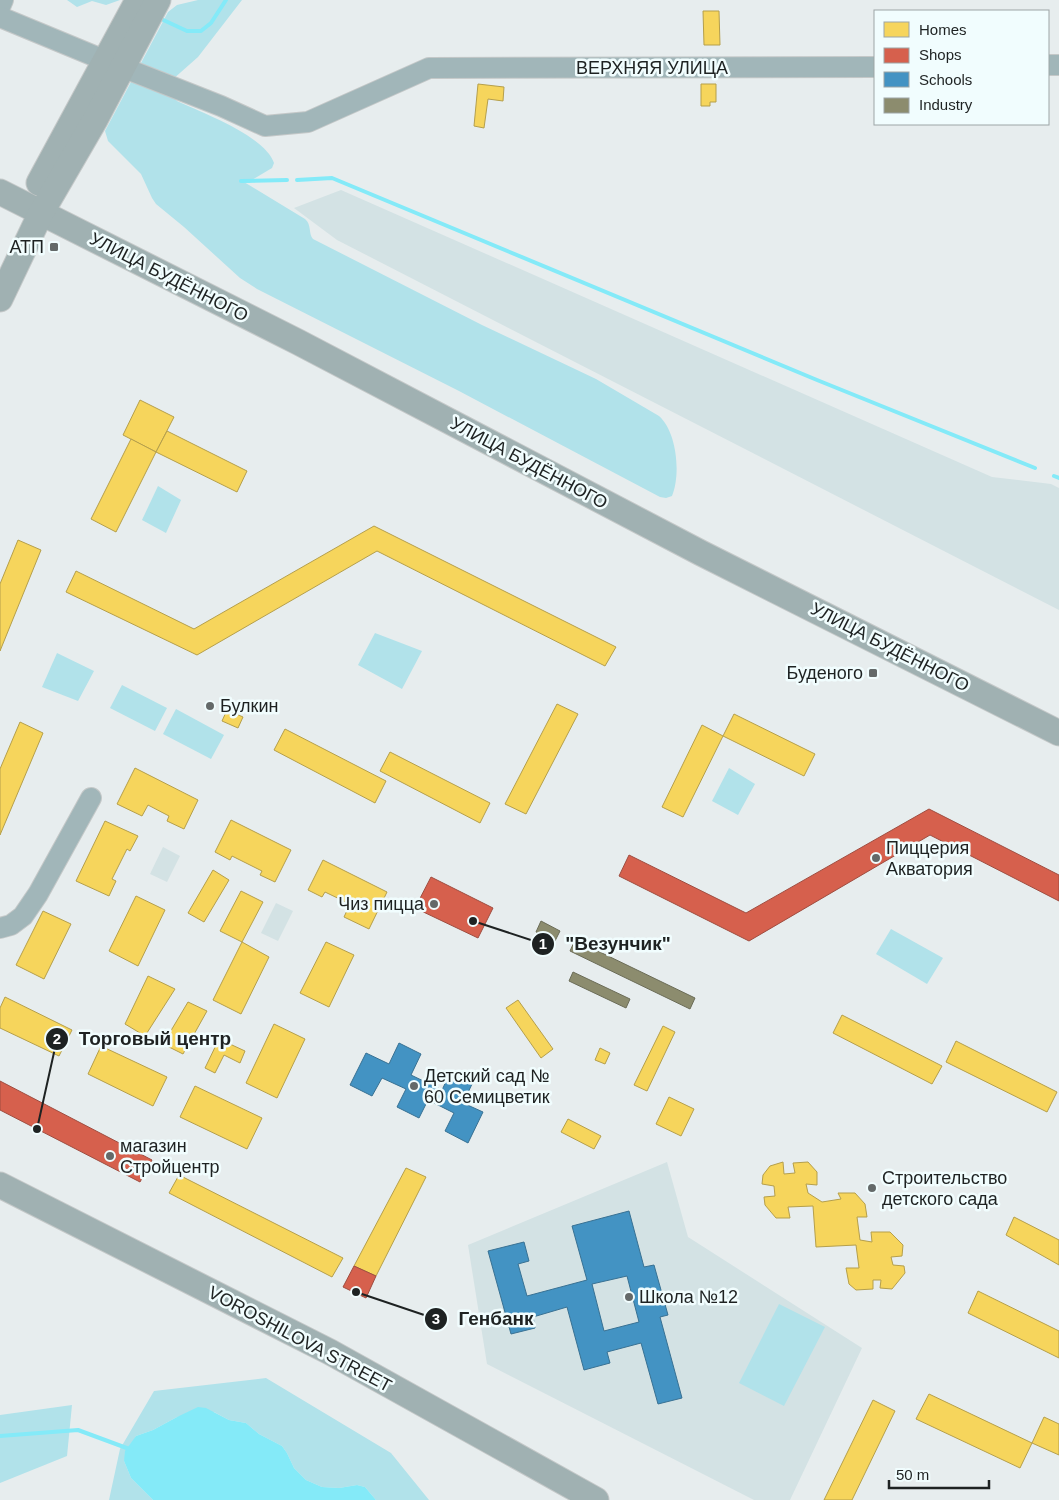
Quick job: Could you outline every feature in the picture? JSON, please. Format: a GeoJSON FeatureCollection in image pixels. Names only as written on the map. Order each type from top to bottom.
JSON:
{"type":"FeatureCollection","features":[{"type":"Feature","properties":{"kind":"main road"},"geometry":{"type":"LineString","coordinates":[[0,262],[95,120],[113,63],[137,15],[158,0]]}},
{"type":"Feature","properties":{"kind":"main road","name":"УЛИЦА БУДЁННОГО"},"geometry":{"type":"LineString","coordinates":[[0,192],[298,342],[701,553],[1059,733]]}},
{"type":"Feature","properties":{"kind":"main road"},"geometry":{"type":"LineString","coordinates":[[0,299],[34,210]]}},
{"type":"Feature","properties":{"kind":"main road","name":"VOROSHILOVA STREET"},"geometry":{"type":"LineString","coordinates":[[0,1185],[330,1352],[596,1500]]}},
{"type":"Feature","properties":{"kind":"street"},"geometry":{"type":"LineString","coordinates":[[0,7],[3,0]]}},
{"type":"Feature","properties":{"kind":"street"},"geometry":{"type":"LineString","coordinates":[[0,17],[113,63]]}},
{"type":"Feature","properties":{"kind":"street","name":"ВЕРХНЯЯ УЛИЦА"},"geometry":{"type":"LineString","coordinates":[[113,63],[221,106],[264,126],[308,122],[429,68],[874,67]]}},
{"type":"Feature","properties":{"kind":"street"},"geometry":{"type":"LineString","coordinates":[[0,928],[11,925],[22,916],[38,894],[91,798]]}},
{"type":"Feature","properties":{"kind":"shaded area"},"geometry":{"type":"Polygon","coordinates":[[[67,0],[120,0],[106,5],[92,1],[77,7],[67,0]]]}},
{"type":"Feature","properties":{"kind":"shaded area"},"geometry":{"type":"Polygon","coordinates":[[[198,0],[242,0],[198,57],[172,80],[174,97],[177,101],[232,126],[259,144],[268,153],[274,163],[272,168],[250,183],[244,182],[305,219],[313,239],[482,325],[596,379],[659,416],[670,432],[676,454],[675,487],[672,496],[660,497],[459,391],[257,289],[240,278],[156,204],[141,174],[108,141],[105,131],[168,12],[177,5],[198,0]]]}},
{"type":"Feature","properties":{"kind":"shaded area"},"geometry":{"type":"Polygon","coordinates":[[[341,190],[992,477],[1051,484],[1059,488],[1059,610],[337,240],[294,208],[341,190]]]}},
{"type":"Feature","properties":{"kind":"shaded area"},"geometry":{"type":"Polygon","coordinates":[[[158,486],[181,500],[166,533],[142,520],[158,486]]]}},
{"type":"Feature","properties":{"kind":"shaded area"},"geometry":{"type":"Polygon","coordinates":[[[375,633],[422,651],[402,689],[358,665],[375,633]]]}},
{"type":"Feature","properties":{"kind":"shaded area"},"geometry":{"type":"Polygon","coordinates":[[[57,653],[94,671],[78,701],[42,687],[57,653]]]}},
{"type":"Feature","properties":{"kind":"shaded area"},"geometry":{"type":"Polygon","coordinates":[[[122,685],[167,708],[155,731],[110,708],[122,685]]]}},
{"type":"Feature","properties":{"kind":"shaded area"},"geometry":{"type":"Polygon","coordinates":[[[176,709],[224,735],[211,759],[163,734],[176,709]]]}},
{"type":"Feature","properties":{"kind":"shaded area"},"geometry":{"type":"Polygon","coordinates":[[[729,768],[755,784],[738,815],[712,801],[729,768]]]}},
{"type":"Feature","properties":{"kind":"shaded area"},"geometry":{"type":"Polygon","coordinates":[[[163,847],[180,856],[167,882],[150,874],[163,847]]]}},
{"type":"Feature","properties":{"kind":"shaded area"},"geometry":{"type":"Polygon","coordinates":[[[276,903],[293,911],[278,941],[261,933],[276,903]]]}},
{"type":"Feature","properties":{"kind":"shaded area"},"geometry":{"type":"Polygon","coordinates":[[[891,929],[943,958],[927,984],[876,954],[891,929]]]}},
{"type":"Feature","properties":{"kind":"shaded area","name":"Школа №12"},"geometry":{"type":"Polygon","coordinates":[[[667,1162],[688,1237],[862,1348],[790,1500],[754,1500],[487,1364],[468,1245],[667,1162]]]}},
{"type":"Feature","properties":{"kind":"shaded area"},"geometry":{"type":"Polygon","coordinates":[[[779,1304],[825,1327],[784,1406],[739,1383],[779,1304]]]}},
{"type":"Feature","properties":{"kind":"shaded area"},"geometry":{"type":"Polygon","coordinates":[[[266,1378],[391,1453],[429,1500],[376,1500],[365,1487],[357,1485],[339,1488],[322,1487],[306,1480],[294,1468],[282,1446],[259,1434],[246,1423],[229,1420],[214,1412],[177,1417],[153,1430],[136,1436],[124,1461],[131,1478],[153,1500],[109,1500],[120,1449],[154,1391],[266,1378]]]}},
{"type":"Feature","properties":{"kind":"shaded area"},"geometry":{"type":"Polygon","coordinates":[[[72,1405],[67,1456],[0,1483],[0,1415],[72,1405]]]}},
{"type":"Feature","properties":{"kind":"water"},"geometry":{"type":"Polygon","coordinates":[[[198,1407],[206,1408],[229,1420],[246,1423],[259,1434],[282,1446],[294,1468],[306,1480],[322,1487],[339,1488],[357,1485],[365,1487],[376,1500],[153,1500],[131,1478],[124,1461],[125,1451],[136,1436],[153,1430],[198,1407]]]}},
{"type":"Feature","properties":{"kind":"building: Homes"},"geometry":{"type":"Polygon","coordinates":[[[703,11],[719,11],[720,45],[704,45],[703,11]]]}},
{"type":"Feature","properties":{"kind":"building: Homes"},"geometry":{"type":"Polygon","coordinates":[[[478,84],[504,87],[503,101],[488,99],[484,128],[474,126],[478,84]]]}},
{"type":"Feature","properties":{"kind":"building: Homes"},"geometry":{"type":"Polygon","coordinates":[[[701,84],[716,84],[716,102],[710,102],[710,106],[701,106],[701,84]]]}},
{"type":"Feature","properties":{"kind":"building: Homes"},"geometry":{"type":"Polygon","coordinates":[[[140,400],[174,417],[156,452],[123,435],[140,400]]]}},
{"type":"Feature","properties":{"kind":"building: Homes"},"geometry":{"type":"Polygon","coordinates":[[[167,431],[247,471],[237,492],[156,452],[167,431]]]}},
{"type":"Feature","properties":{"kind":"building: Homes"},"geometry":{"type":"Polygon","coordinates":[[[131,439],[156,452],[116,532],[91,519],[131,439]]]}},
{"type":"Feature","properties":{"kind":"building: Homes"},"geometry":{"type":"Polygon","coordinates":[[[374,526],[616,647],[605,666],[377,551],[197,655],[66,592],[76,571],[194,629],[374,526]]]}},
{"type":"Feature","properties":{"kind":"building: Homes"},"geometry":{"type":"Polygon","coordinates":[[[18,540],[41,550],[0,651],[0,584],[18,540]]]}},
{"type":"Feature","properties":{"kind":"building: Homes"},"geometry":{"type":"Polygon","coordinates":[[[557,704],[578,714],[526,814],[505,804],[557,704]]]}},
{"type":"Feature","properties":{"kind":"building: Homes"},"geometry":{"type":"Polygon","coordinates":[[[227,710],[243,717],[238,728],[222,721],[227,710]]]}},
{"type":"Feature","properties":{"kind":"building: Homes"},"geometry":{"type":"Polygon","coordinates":[[[734,714],[815,754],[804,776],[723,736],[734,714]]]}},
{"type":"Feature","properties":{"kind":"building: Homes"},"geometry":{"type":"Polygon","coordinates":[[[20,722],[43,733],[0,835],[0,769],[20,722]]]}},
{"type":"Feature","properties":{"kind":"building: Homes"},"geometry":{"type":"Polygon","coordinates":[[[702,725],[723,736],[683,817],[662,807],[702,725]]]}},
{"type":"Feature","properties":{"kind":"building: Homes"},"geometry":{"type":"Polygon","coordinates":[[[285,729],[386,781],[375,803],[274,750],[285,729]]]}},
{"type":"Feature","properties":{"kind":"building: Homes"},"geometry":{"type":"Polygon","coordinates":[[[390,752],[490,803],[480,823],[380,771],[390,752]]]}},
{"type":"Feature","properties":{"kind":"building: Homes"},"geometry":{"type":"Polygon","coordinates":[[[135,768],[198,800],[184,829],[167,821],[169,816],[148,805],[142,816],[117,804],[135,768]]]}},
{"type":"Feature","properties":{"kind":"building: Homes"},"geometry":{"type":"Polygon","coordinates":[[[231,820],[291,850],[275,882],[260,875],[262,871],[232,856],[230,860],[215,852],[231,820]]]}},
{"type":"Feature","properties":{"kind":"building: Homes"},"geometry":{"type":"Polygon","coordinates":[[[105,821],[138,836],[130,851],[127,849],[112,879],[116,881],[109,896],[76,881],[105,821]]]}},
{"type":"Feature","properties":{"kind":"building: Homes"},"geometry":{"type":"Polygon","coordinates":[[[323,860],[387,892],[369,929],[344,917],[350,904],[325,892],[322,897],[308,890],[323,860]]]}},
{"type":"Feature","properties":{"kind":"building: Homes"},"geometry":{"type":"Polygon","coordinates":[[[213,870],[229,880],[204,922],[188,913],[213,870]]]}},
{"type":"Feature","properties":{"kind":"building: Homes"},"geometry":{"type":"Polygon","coordinates":[[[241,891],[263,902],[242,942],[220,931],[241,891]]]}},
{"type":"Feature","properties":{"kind":"building: Homes"},"geometry":{"type":"Polygon","coordinates":[[[136,896],[165,910],[138,966],[109,951],[136,896]]]}},
{"type":"Feature","properties":{"kind":"building: Homes"},"geometry":{"type":"Polygon","coordinates":[[[43,911],[71,924],[44,979],[16,965],[43,911]]]}},
{"type":"Feature","properties":{"kind":"building: Homes"},"geometry":{"type":"Polygon","coordinates":[[[242,942],[269,957],[241,1014],[213,1000],[242,942]]]}},
{"type":"Feature","properties":{"kind":"building: Homes"},"geometry":{"type":"Polygon","coordinates":[[[326,942],[354,955],[329,1007],[300,993],[326,942]]]}},
{"type":"Feature","properties":{"kind":"building: Homes"},"geometry":{"type":"Polygon","coordinates":[[[148,976],[175,989],[145,1036],[125,1024],[148,976]]]}},
{"type":"Feature","properties":{"kind":"building: Homes"},"geometry":{"type":"Polygon","coordinates":[[[5,997],[72,1030],[59,1056],[0,1028],[0,1008],[5,997]]]}},
{"type":"Feature","properties":{"kind":"building: Homes"},"geometry":{"type":"Polygon","coordinates":[[[518,1000],[553,1049],[541,1058],[506,1008],[518,1000]]]}},
{"type":"Feature","properties":{"kind":"building: Homes"},"geometry":{"type":"Polygon","coordinates":[[[188,1002],[207,1011],[183,1054],[163,1044],[188,1002]]]}},
{"type":"Feature","properties":{"kind":"building: Homes"},"geometry":{"type":"Polygon","coordinates":[[[842,1015],[942,1066],[932,1084],[833,1033],[842,1015]]]}},
{"type":"Feature","properties":{"kind":"building: Homes"},"geometry":{"type":"Polygon","coordinates":[[[274,1024],[305,1039],[277,1098],[246,1083],[274,1024]]]}},
{"type":"Feature","properties":{"kind":"building: Homes"},"geometry":{"type":"Polygon","coordinates":[[[663,1026],[675,1032],[647,1091],[634,1085],[663,1026]]]}},
{"type":"Feature","properties":{"kind":"building: Homes"},"geometry":{"type":"Polygon","coordinates":[[[219,1039],[245,1051],[240,1063],[224,1055],[215,1073],[205,1068],[219,1039]]]}},
{"type":"Feature","properties":{"kind":"building: Homes"},"geometry":{"type":"Polygon","coordinates":[[[956,1041],[1057,1092],[1047,1112],[946,1062],[956,1041]]]}},
{"type":"Feature","properties":{"kind":"building: Homes"},"geometry":{"type":"Polygon","coordinates":[[[101,1046],[167,1077],[153,1106],[88,1074],[101,1046]]]}},
{"type":"Feature","properties":{"kind":"building: Homes"},"geometry":{"type":"Polygon","coordinates":[[[600,1048],[610,1053],[605,1064],[595,1060],[600,1048]]]}},
{"type":"Feature","properties":{"kind":"building: Homes"},"geometry":{"type":"Polygon","coordinates":[[[195,1086],[262,1118],[247,1149],[180,1117],[195,1086]]]}},
{"type":"Feature","properties":{"kind":"building: Homes"},"geometry":{"type":"Polygon","coordinates":[[[669,1097],[694,1109],[681,1136],[656,1124],[669,1097]]]}},
{"type":"Feature","properties":{"kind":"building: Homes"},"geometry":{"type":"Polygon","coordinates":[[[568,1119],[601,1136],[594,1149],[561,1132],[568,1119]]]}},
{"type":"Feature","properties":{"kind":"building: Homes"},"geometry":{"type":"Polygon","coordinates":[[[783,1162],[784,1174],[795,1173],[793,1163],[808,1162],[817,1172],[817,1185],[806,1184],[808,1193],[822,1202],[841,1199],[838,1193],[855,1193],[865,1204],[867,1217],[857,1217],[860,1240],[872,1242],[871,1232],[890,1232],[903,1245],[902,1256],[891,1257],[893,1265],[904,1266],[905,1273],[892,1289],[880,1288],[881,1280],[873,1280],[873,1289],[856,1290],[849,1284],[846,1268],[859,1268],[856,1245],[816,1247],[813,1206],[788,1207],[790,1218],[776,1218],[765,1205],[764,1197],[775,1196],[774,1186],[762,1184],[763,1175],[770,1166],[783,1162]]]}},
{"type":"Feature","properties":{"kind":"building: Homes"},"geometry":{"type":"Polygon","coordinates":[[[406,1168],[426,1177],[376,1276],[354,1266],[406,1168]]]}},
{"type":"Feature","properties":{"kind":"building: Homes"},"geometry":{"type":"Polygon","coordinates":[[[179,1175],[343,1258],[332,1277],[169,1193],[179,1175]]]}},
{"type":"Feature","properties":{"kind":"building: Homes"},"geometry":{"type":"Polygon","coordinates":[[[1014,1217],[1059,1240],[1059,1265],[1006,1235],[1014,1217]]]}},
{"type":"Feature","properties":{"kind":"building: Homes"},"geometry":{"type":"Polygon","coordinates":[[[978,1291],[1059,1331],[1059,1358],[968,1313],[978,1291]]]}},
{"type":"Feature","properties":{"kind":"building: Homes"},"geometry":{"type":"Polygon","coordinates":[[[929,1394],[1032,1443],[1020,1468],[916,1419],[929,1394]]]}},
{"type":"Feature","properties":{"kind":"building: Homes"},"geometry":{"type":"Polygon","coordinates":[[[873,1400],[895,1411],[852,1500],[824,1500],[873,1400]]]}},
{"type":"Feature","properties":{"kind":"building: Homes"},"geometry":{"type":"Polygon","coordinates":[[[1044,1417],[1059,1424],[1059,1455],[1032,1443],[1044,1417]]]}},
{"type":"Feature","properties":{"kind":"building: Shops"},"geometry":{"type":"Polygon","coordinates":[[[929,809],[1059,875],[1059,901],[930,835],[749,941],[619,876],[629,855],[746,913],[929,809]]]}},
{"type":"Feature","properties":{"kind":"building: Shops"},"geometry":{"type":"Polygon","coordinates":[[[431,877],[493,908],[478,938],[415,908],[431,877]]]}},
{"type":"Feature","properties":{"kind":"building: Shops"},"geometry":{"type":"Polygon","coordinates":[[[0,1081],[152,1160],[140,1182],[0,1110],[0,1081]]]}},
{"type":"Feature","properties":{"kind":"building: Shops"},"geometry":{"type":"Polygon","coordinates":[[[354,1266],[376,1276],[366,1298],[343,1287],[354,1266]]]}},
{"type":"Feature","properties":{"kind":"building: Schools"},"geometry":{"type":"Polygon","coordinates":[[[399,1043],[421,1054],[411,1075],[442,1090],[451,1071],[473,1082],[463,1103],[483,1112],[468,1143],[445,1131],[454,1113],[428,1100],[419,1118],[397,1107],[406,1089],[382,1078],[372,1096],[350,1085],[366,1053],[389,1064],[399,1043]]]}},
{"type":"Feature","properties":{"kind":"building: Schools"},"geometry":{"type":"Polygon","coordinates":[[[629,1211],[644,1267],[654,1265],[668,1315],[660,1317],[682,1398],[658,1404],[641,1343],[607,1352],[610,1363],[584,1370],[567,1307],[533,1317],[535,1328],[511,1334],[488,1251],[524,1242],[529,1261],[518,1264],[527,1296],[587,1280],[572,1226],[629,1211]],[[627,1276],[592,1284],[604,1331],[639,1322],[627,1276]]]}},
{"type":"Feature","properties":{"kind":"building: Industry"},"geometry":{"type":"Polygon","coordinates":[[[541,921],[560,931],[555,941],[536,932],[541,921]]]}},
{"type":"Feature","properties":{"kind":"building: Industry"},"geometry":{"type":"Polygon","coordinates":[[[575,940],[695,998],[690,1009],[570,951],[575,940]]]}},
{"type":"Feature","properties":{"kind":"building: Industry"},"geometry":{"type":"Polygon","coordinates":[[[573,972],[630,999],[626,1008],[569,981],[573,972]]]}},
{"type":"Feature","properties":{"kind":"waterway"},"geometry":{"type":"LineString","coordinates":[[159,18],[187,31],[201,31],[211,23],[226,0]]}},
{"type":"Feature","properties":{"kind":"waterway"},"geometry":{"type":"LineString","coordinates":[[297,180],[332,178],[817,380],[1035,468]]}},
{"type":"Feature","properties":{"kind":"waterway"},"geometry":{"type":"LineString","coordinates":[[241,181],[287,180]]}},
{"type":"Feature","properties":{"kind":"waterway"},"geometry":{"type":"LineString","coordinates":[[1054,476],[1059,478]]}},
{"type":"Feature","properties":{"kind":"waterway"},"geometry":{"type":"LineString","coordinates":[[0,1436],[78,1430],[132,1450]]}},
{"type":"Feature","properties":{"kind":"place","name":"АТП"},"geometry":{"type":"Point","coordinates":[54,247]}},
{"type":"Feature","properties":{"kind":"place","name":"Буденого"},"geometry":{"type":"Point","coordinates":[873,673]}},
{"type":"Feature","properties":{"kind":"place","name":"Булкин"},"geometry":{"type":"Point","coordinates":[210,706]}},
{"type":"Feature","properties":{"kind":"place","name":"Пиццерия Акватория"},"geometry":{"type":"Point","coordinates":[876,858]}},
{"type":"Feature","properties":{"kind":"place","name":"Чиз пицца"},"geometry":{"type":"Point","coordinates":[434,904]}},
{"type":"Feature","properties":{"kind":"place","name":"\"Везунчик\""},"geometry":{"type":"Point","coordinates":[473,921]}},
{"type":"Feature","properties":{"kind":"place","name":"Детский сад № 60 Семицветик"},"geometry":{"type":"Point","coordinates":[414,1086]}},
{"type":"Feature","properties":{"kind":"place","name":"Торговый центр"},"geometry":{"type":"Point","coordinates":[37,1129]}},
{"type":"Feature","properties":{"kind":"place","name":"магазин Стройцентр"},"geometry":{"type":"Point","coordinates":[110,1156]}},
{"type":"Feature","properties":{"kind":"place","name":"Строительство детского сада"},"geometry":{"type":"Point","coordinates":[872,1188]}},
{"type":"Feature","properties":{"kind":"place","name":"Генбанк"},"geometry":{"type":"Point","coordinates":[356,1292]}},
{"type":"Feature","properties":{"kind":"place","name":"Школа №12"},"geometry":{"type":"Point","coordinates":[629,1297]}}]}
